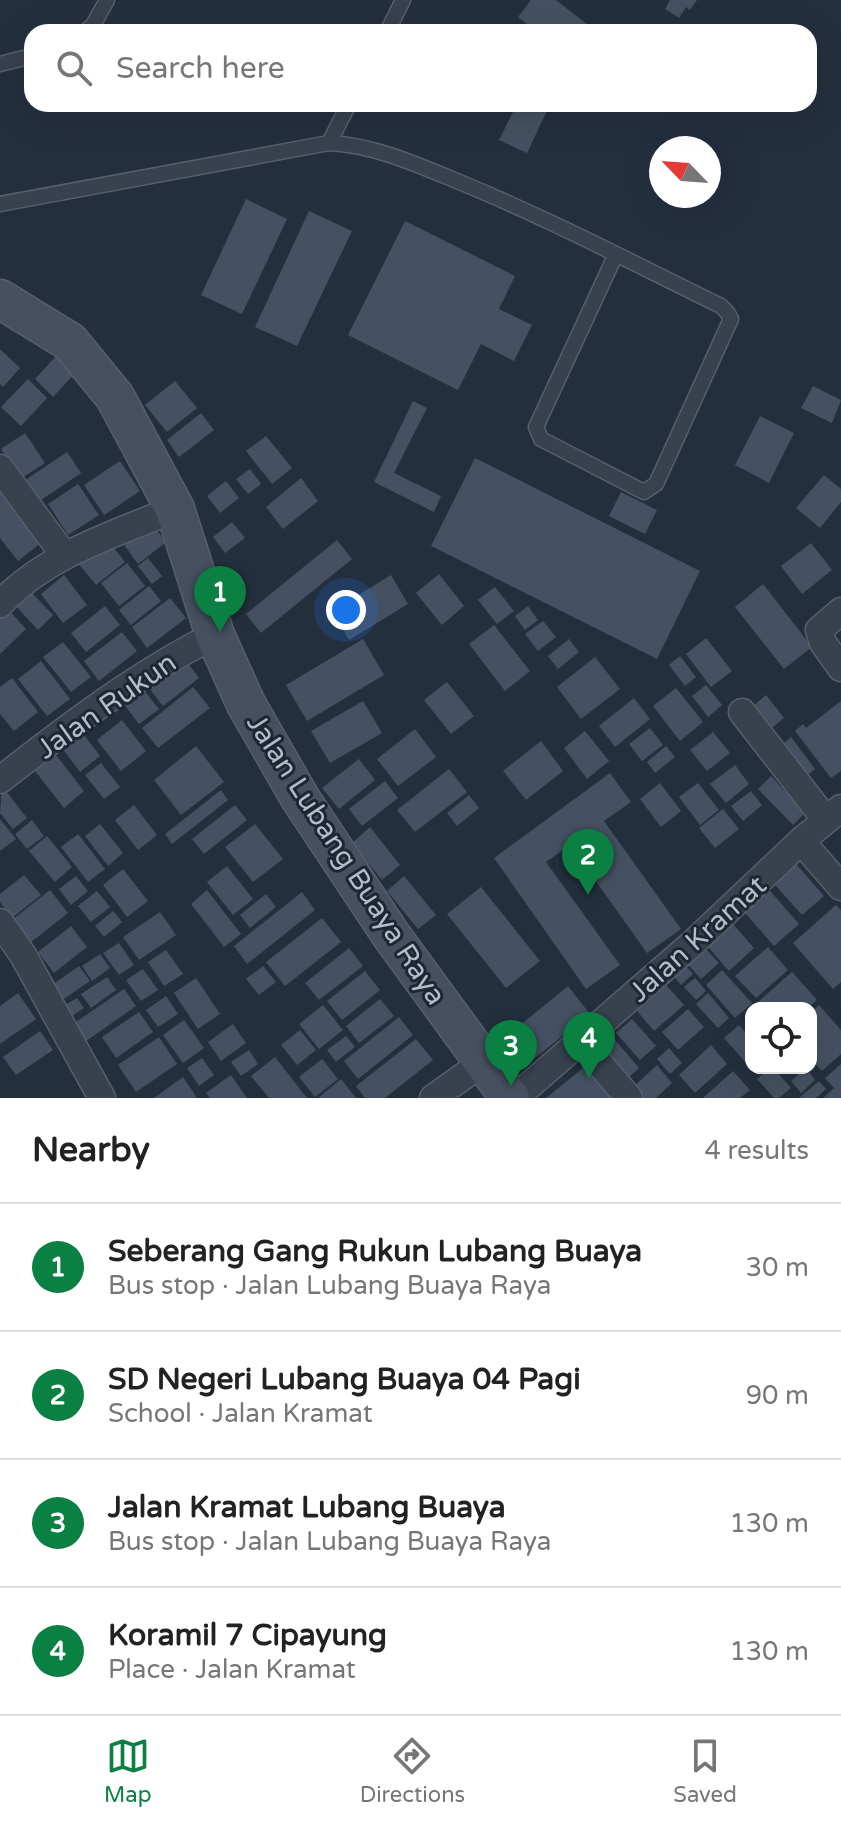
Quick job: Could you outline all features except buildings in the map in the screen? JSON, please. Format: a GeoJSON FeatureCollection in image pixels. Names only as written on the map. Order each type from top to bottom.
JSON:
{"type":"FeatureCollection","features":[{"type":"Feature","properties":{"kind":"main road","name":"Jalan Lubang Buaya Raya"},"geometry":{"type":"LineString","coordinates":[[0,299],[70,342],[115,397],[175,509],[215,635],[246,704],[300,798],[391,935],[482,1063],[513,1098]]}},
{"type":"Feature","properties":{"kind":"street"},"geometry":{"type":"LineString","coordinates":[[0,468],[64,555]]}},
{"type":"Feature","properties":{"kind":"street"},"geometry":{"type":"LineString","coordinates":[[0,604],[10,593],[64,555],[175,509]]}},
{"type":"Feature","properties":{"kind":"street"},"geometry":{"type":"LineString","coordinates":[[841,611],[819,630],[823,643],[841,668]]}},
{"type":"Feature","properties":{"kind":"street","name":"Jalan Rukun"},"geometry":{"type":"LineString","coordinates":[[0,780],[86,713],[215,635]]}},
{"type":"Feature","properties":{"kind":"street"},"geometry":{"type":"LineString","coordinates":[[742,712],[834,814]]}},
{"type":"Feature","properties":{"kind":"street","name":"Jalan Kramat"},"geometry":{"type":"LineString","coordinates":[[513,1098],[693,943],[834,814]]}},
{"type":"Feature","properties":{"kind":"street"},"geometry":{"type":"LineString","coordinates":[[801,841],[841,887]]}},
{"type":"Feature","properties":{"kind":"street"},"geometry":{"type":"LineString","coordinates":[[0,922],[23,955],[102,1098]]}},
{"type":"Feature","properties":{"kind":"street"},"geometry":{"type":"LineString","coordinates":[[581,1042],[629,1098]]}},
{"type":"Feature","properties":{"kind":"street"},"geometry":{"type":"LineString","coordinates":[[433,1098],[482,1063]]}},
{"type":"Feature","properties":{"kind":"lane"},"geometry":{"type":"LineString","coordinates":[[94,24],[107,0]]}},
{"type":"Feature","properties":{"kind":"lane"},"geometry":{"type":"LineString","coordinates":[[391,24],[403,0]]}},
{"type":"Feature","properties":{"kind":"lane"},"geometry":{"type":"LineString","coordinates":[[0,64],[24,58]]}},
{"type":"Feature","properties":{"kind":"lane"},"geometry":{"type":"LineString","coordinates":[[329,143],[345,112]]}},
{"type":"Feature","properties":{"kind":"lane"},"geometry":{"type":"LineString","coordinates":[[0,204],[329,143],[354,144],[527,209],[721,306],[731,319],[656,484],[644,492],[541,439],[536,427],[616,254]]}},
{"type":"Feature","properties":{"kind":"place","name":"Seberang Gang Rukun Lubang Buaya"},"geometry":{"type":"Point","coordinates":[220,632]}},
{"type":"Feature","properties":{"kind":"place","name":"SD Negeri Lubang Buaya 04 Pagi"},"geometry":{"type":"Point","coordinates":[588,895]}},
{"type":"Feature","properties":{"kind":"place","name":"Koramil 7 Cipayung"},"geometry":{"type":"Point","coordinates":[589,1078]}},
{"type":"Feature","properties":{"kind":"place","name":"Jalan Kramat Lubang Buaya"},"geometry":{"type":"Point","coordinates":[511,1086]}}]}
